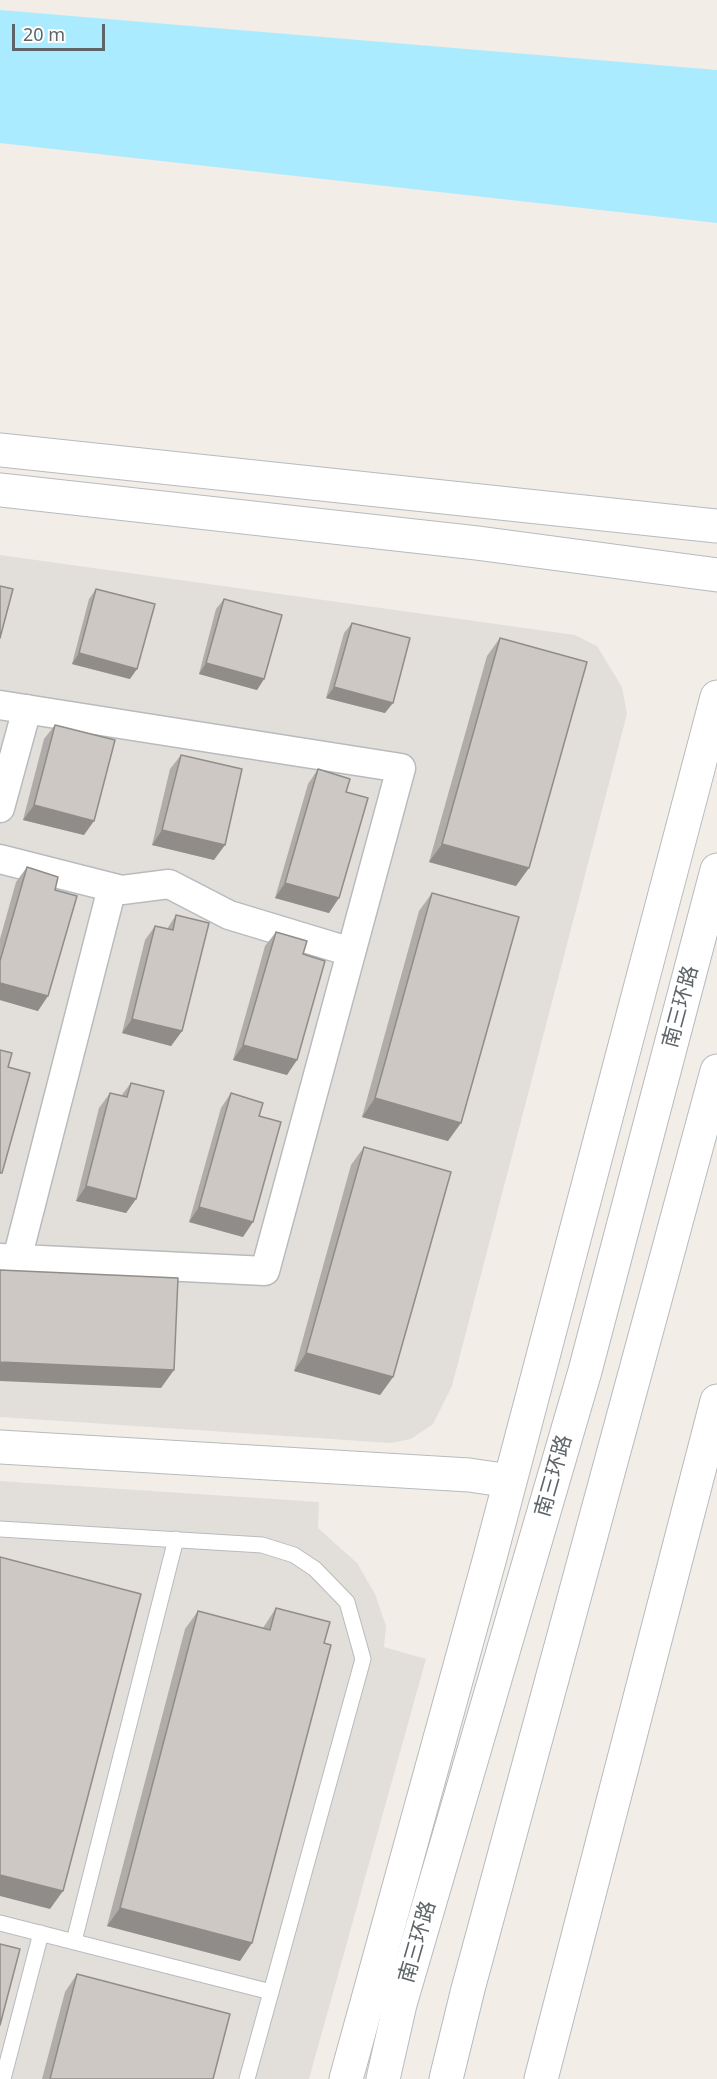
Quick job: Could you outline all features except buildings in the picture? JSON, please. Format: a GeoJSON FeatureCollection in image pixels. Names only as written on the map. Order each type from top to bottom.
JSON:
{"type":"FeatureCollection","features":[{"type":"Feature","properties":{"kind":"main road"},"geometry":{"type":"LineString","coordinates":[[0,450],[717,525]]}},
{"type":"Feature","properties":{"kind":"main road"},"geometry":{"type":"LineString","coordinates":[[0,490],[477,543],[717,575]]}},
{"type":"Feature","properties":{"kind":"main road"},"geometry":{"type":"LineString","coordinates":[[346,2079],[510,1481],[717,697]]}},
{"type":"Feature","properties":{"kind":"main road","name":"南三环路"},"geometry":{"type":"LineString","coordinates":[[383,2079],[400,2004],[585,1371],[717,870]]}},
{"type":"Feature","properties":{"kind":"main road"},"geometry":{"type":"LineString","coordinates":[[446,2079],[468,1989],[717,1071]]}},
{"type":"Feature","properties":{"kind":"main road"},"geometry":{"type":"LineString","coordinates":[[541,2079],[717,1401]]}},
{"type":"Feature","properties":{"kind":"main road"},"geometry":{"type":"LineString","coordinates":[[0,1447],[469,1475],[510,1481]]}},
{"type":"Feature","properties":{"kind":"street"},"geometry":{"type":"LineString","coordinates":[[0,808],[13,707],[401,768],[265,1271],[9,1258],[112,888]]}},
{"type":"Feature","properties":{"kind":"street"},"geometry":{"type":"LineString","coordinates":[[0,859],[122,890],[169,884],[230,915],[351,952]]}},
{"type":"Feature","properties":{"kind":"lane"},"geometry":{"type":"LineString","coordinates":[[0,1529],[262,1545],[294,1555],[315,1569],[347,1602],[363,1659],[247,2079]]}},
{"type":"Feature","properties":{"kind":"lane"},"geometry":{"type":"LineString","coordinates":[[74,1941],[176,1539]]}},
{"type":"Feature","properties":{"kind":"lane"},"geometry":{"type":"LineString","coordinates":[[0,1923],[271,1992]]}},
{"type":"Feature","properties":{"kind":"lane"},"geometry":{"type":"LineString","coordinates":[[3,2079],[41,1933]]}},
{"type":"Feature","properties":{"kind":"shaded area"},"geometry":{"type":"Polygon","coordinates":[[[0,555],[575,635],[597,646],[622,687],[627,714],[452,1386],[433,1424],[411,1439],[391,1443],[0,1417],[0,555]]]}},
{"type":"Feature","properties":{"kind":"shaded area"},"geometry":{"type":"Polygon","coordinates":[[[0,1481],[319,1502],[318,1528],[357,1563],[375,1594],[386,1626],[384,1647],[426,1659],[309,2079],[0,2079],[0,1481]]]}},
{"type":"Feature","properties":{"kind":"water"},"geometry":{"type":"Polygon","coordinates":[[[0,10],[717,70],[717,223],[0,143],[0,10]]]}}]}
